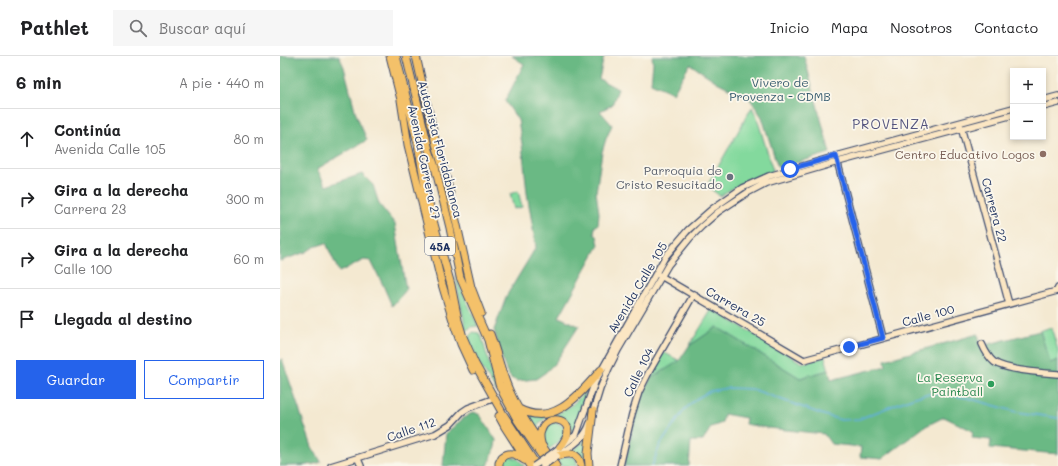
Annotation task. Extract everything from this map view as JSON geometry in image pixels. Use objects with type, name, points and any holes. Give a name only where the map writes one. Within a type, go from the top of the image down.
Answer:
[{"type":"highway","name":"Avenida Carrera 27","points":[[390,56],[403,114],[408,145],[441,281],[455,327],[469,362],[505,427],[531,465]]},
{"type":"highway","name":"Autopista Floridablanca","points":[[396,56],[418,144],[426,191],[451,285],[458,320],[475,364],[503,414],[537,466]]},
{"type":"highway","name":"Autopista Floridablanca","points":[[406,56],[450,228],[460,276],[488,340],[499,384],[518,421],[549,466]]},
{"type":"highway","name":"Avenida Carrera 27","points":[[416,56],[471,286],[478,307],[494,345],[509,389],[530,429],[556,466]]},
{"type":"highway","points":[[430,232],[440,246]]},
{"type":"highway","points":[[458,232],[460,276]]},
{"type":"highway","points":[[519,409],[526,413],[537,415],[554,412],[573,399],[601,370]]},
{"type":"highway","points":[[588,466],[593,411]]},
{"type":"highway","points":[[541,445],[540,435],[542,427],[548,421],[556,419],[563,421],[567,428],[567,435],[557,452],[574,455],[579,459],[581,466]]},
{"type":"highway","points":[[518,421],[530,429],[531,439]]},
{"type":"highway","points":[[499,466],[502,457],[508,454],[516,454],[531,465]]},
{"type":"main road","points":[[1046,99],[1058,96]]},
{"type":"main road","points":[[1046,106],[1058,103]]},
{"type":"main road","name":"Avenida Calle 105","points":[[531,465],[576,443],[584,435],[589,426],[602,384],[612,363],[662,276],[675,256],[694,233],[709,219],[738,198],[766,183],[837,159],[960,122],[1010,109]]},
{"type":"main road","name":"Avenida Calle 105","points":[[543,466],[573,439],[577,433],[591,390],[601,370],[665,257],[688,230],[712,209],[751,183],[769,176],[1010,116]]},
{"type":"main road","name":"Carrera 22","points":[[960,122],[1009,304]]},
{"type":"main road","points":[[837,159],[883,338]]},
{"type":"main road","name":"Carrera 25","points":[[656,273],[804,360]]},
{"type":"main road","name":"Calle 100","points":[[804,360],[1057,290]]},
{"type":"main road","name":"Calle 104","points":[[620,466],[632,414],[639,392],[694,294]]},
{"type":"main road","points":[[982,344],[988,357],[999,364],[1010,368],[1058,374]]},
{"type":"main road","name":"Calle 112","points":[[331,466],[435,434],[450,425],[462,412],[468,408],[490,400]]},
{"type":"main road","points":[[358,458],[361,466]]},
{"type":"green space","points":[[280,56],[339,56],[344,67],[356,114],[367,140],[317,169],[326,186],[362,174],[373,185],[379,204],[395,224],[406,290],[392,306],[371,261],[364,260],[339,272],[326,243],[280,261]]},
{"type":"green space","points":[[512,56],[604,56],[599,79],[618,89],[612,105],[600,111],[612,125],[602,152],[596,192],[599,213],[598,225],[595,226],[594,234],[597,236],[599,245],[559,317],[579,326],[555,363],[546,372],[536,379],[517,381],[511,378],[508,374],[494,330],[507,295],[536,247],[527,193],[518,120],[505,101],[524,64]]},
{"type":"green space","name":"Vivero de Provenza - CDMB","points":[[652,56],[804,56],[830,153],[778,168],[762,117],[750,99],[717,82],[690,64],[673,93],[651,83],[653,63]]},
{"type":"green space","points":[[752,107],[757,118],[773,171],[733,188],[720,196],[707,186]]},
{"type":"green space","points":[[518,191],[522,207],[514,209],[510,194]]},
{"type":"green space","points":[[455,275],[478,326],[471,327],[466,331]]},
{"type":"green space","points":[[712,309],[802,363],[825,357],[829,370],[800,378],[717,327],[689,346]]},
{"type":"green space","points":[[717,327],[800,378],[829,370],[831,380],[886,366],[885,360],[978,334],[981,346],[1040,331],[1050,363],[1058,360],[1058,454],[990,448],[991,440],[972,438],[973,431],[944,417],[924,427],[882,459],[860,457],[861,447],[831,444],[824,434],[745,424],[746,418],[724,414],[722,423],[711,427],[703,441],[691,441],[689,466],[624,466],[640,400],[650,379],[679,361],[689,346]]},
{"type":"green space","points":[[1051,327],[1058,350],[1058,360],[1050,363],[1040,331]]},
{"type":"green space","points":[[473,332],[479,333],[482,338],[497,392],[480,365],[469,339]]},
{"type":"green space","points":[[663,352],[680,361],[650,379]]},
{"type":"green space","points":[[282,359],[312,447],[321,462],[301,466],[280,466],[280,360]]},
{"type":"green space","points":[[587,389],[575,428],[570,436],[571,426],[569,422],[558,416],[550,416],[546,418],[542,421],[536,431],[527,415],[543,416],[562,411],[574,403]]},
{"type":"green space","points":[[474,412],[480,415],[496,440],[488,466],[443,466],[446,433],[465,417]]},
{"type":"green space","points":[[556,422],[562,425],[565,433],[561,440],[549,449],[544,440],[543,432],[547,426]]},
{"type":"green space","points":[[587,435],[585,466],[581,456],[572,451],[582,443]]},
{"type":"green space","points":[[509,456],[518,459],[525,466],[501,466],[501,460]]},
{"type":"green space","points":[[563,457],[575,457],[578,466],[561,466],[557,460]]},
{"type":"waterway","points":[[652,466],[660,445],[685,409],[696,399],[710,391],[728,388],[752,389],[841,420],[859,419],[926,394],[939,394],[968,398],[1017,412],[1058,418]]},
{"type":"place","name":"Centro Educativo Logos","points":[[1043,154]]},
{"type":"place","name":"Parroquia de Cristo Resucitado","points":[[730,177]]},
{"type":"place","name":"La Reserva Paintball","points":[[991,384]]},
{"type":"district","name":"PROVENZA","points":[[891,123]]},
{"type":"route","points":[[790,169],[836,156],[883,338],[849,347]]}]
